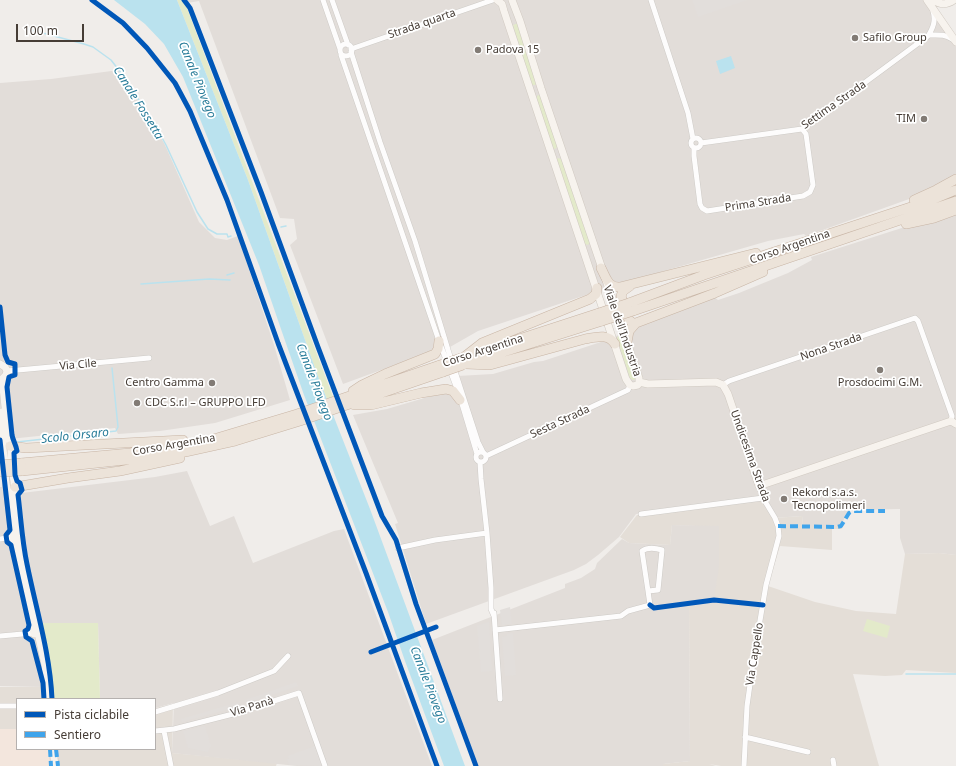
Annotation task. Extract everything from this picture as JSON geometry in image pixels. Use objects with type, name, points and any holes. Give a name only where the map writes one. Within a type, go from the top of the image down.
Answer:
[{"type":"highway","points":[[866,221],[892,207],[936,190],[956,179]]},
{"type":"highway","name":"Corso Argentina","points":[[631,307],[691,280],[929,201],[956,190]]},
{"type":"highway","name":"Corso Argentina","points":[[0,465],[22,467],[135,459],[185,452],[235,441],[298,417],[463,361],[954,205]]},
{"type":"highway","points":[[601,268],[611,286],[630,286],[701,266],[819,237]]},
{"type":"highway","points":[[627,342],[629,330],[636,323],[715,293],[822,247]]},
{"type":"highway","points":[[630,286],[623,291],[621,296],[629,320],[636,323]]},
{"type":"highway","points":[[463,361],[482,343],[590,299],[596,294],[596,288]]},
{"type":"highway","points":[[463,361],[490,365],[602,336],[609,338],[615,344]]},
{"type":"highway","points":[[345,402],[362,384],[435,354],[438,349],[439,341]]},
{"type":"highway","points":[[345,402],[371,405],[421,393],[446,389],[453,391],[460,400]]},
{"type":"highway","name":"Corso Argentina","points":[[0,472],[22,467],[184,446],[298,417]]},
{"type":"highway","points":[[7,448],[217,438]]},
{"type":"highway","points":[[11,486],[148,466],[235,441]]},
{"type":"street","points":[[323,0],[460,400],[477,454],[476,459],[480,462],[491,588],[494,598],[500,699]]},
{"type":"street","points":[[332,0],[350,48],[415,244],[478,442],[485,454],[486,460],[480,462]]},
{"type":"street","name":"Strada quarta","points":[[350,48],[493,0]]},
{"type":"street","name":"Viale dell'Industria","points":[[512,0],[520,21],[541,88],[639,378],[638,385],[633,386],[628,384],[500,2],[507,4],[512,0]]},
{"type":"street","name":"Prima Strada","points":[[651,0],[688,113],[693,139],[691,144],[694,148],[700,204],[702,208],[707,211],[802,196],[810,192],[813,185],[806,134],[802,129]]},
{"type":"street","points":[[927,0],[933,4],[956,42]]},
{"type":"street","points":[[933,4],[944,4],[954,0]]},
{"type":"street","points":[[929,35],[934,26],[935,19],[933,4]]},
{"type":"street","points":[[929,35],[938,34],[946,36],[956,42]]},
{"type":"street","name":"Settima Strada","points":[[701,143],[802,129],[929,35]]},
{"type":"street","points":[[341,52],[342,46],[350,48]]},
{"type":"street","points":[[341,52],[348,56],[350,48]]},
{"type":"street","points":[[530,92],[541,88]]},
{"type":"street","points":[[693,139],[698,139],[701,143],[700,148],[694,148]]},
{"type":"street","points":[[373,145],[380,142]]},
{"type":"street","points":[[551,154],[562,150]]},
{"type":"street","points":[[401,230],[408,232],[408,224]]},
{"type":"street","points":[[405,240],[409,239],[415,244]]},
{"type":"street","name":"Nona Strada","points":[[723,385],[728,381],[915,318],[918,321],[943,390],[954,422],[759,486]]},
{"type":"street","name":"Via Cile","points":[[7,371],[149,358]]},
{"type":"street","points":[[0,364],[5,367],[7,371],[6,375],[2,378],[11,486],[23,567],[45,665],[48,698]]},
{"type":"street","points":[[639,382],[648,384],[716,382],[723,385]]},
{"type":"street","name":"Sesta Strada","points":[[485,454],[628,390],[630,385]]},
{"type":"street","name":"Undicesima Strada","points":[[723,385],[728,394],[763,498],[778,526]]},
{"type":"street","points":[[0,412],[7,448]]},
{"type":"street","points":[[477,454],[480,452],[485,454]]},
{"type":"street","points":[[11,486],[13,537],[16,562],[47,683]]},
{"type":"street","points":[[641,514],[763,498]]},
{"type":"street","name":"Via Cappello","points":[[744,766],[744,737],[754,656],[766,585],[778,544],[778,526]]},
{"type":"street","points":[[398,548],[435,540],[487,533]]},
{"type":"street","points":[[0,539],[13,537],[20,543]]},
{"type":"street","points":[[495,630],[621,616],[628,611],[650,605],[642,551],[646,548],[662,550],[658,590],[648,591]]},
{"type":"street","points":[[34,633],[36,625]]},
{"type":"street","points":[[0,636],[34,633]]},
{"type":"street","points":[[156,712],[218,693],[274,672],[288,656]]},
{"type":"street","name":"Via Panà","points":[[164,731],[233,714],[299,692],[325,766]]},
{"type":"street","points":[[0,706],[16,706]]},
{"type":"street","points":[[156,731],[164,731],[171,766]]},
{"type":"street","points":[[744,737],[808,752]]},
{"type":"street","points":[[53,750],[55,766]]},
{"type":"street","points":[[833,760],[834,766]]},
{"type":"shaded area","points":[[185,0],[924,0],[956,47],[956,176],[912,198],[806,236],[804,234],[768,241],[619,284],[478,331],[450,347],[433,351],[343,384],[290,245],[297,239],[294,219],[280,218],[199,1],[187,3]]},
{"type":"shaded area","points":[[692,0],[747,0],[698,17]]},
{"type":"shaded area","points":[[119,70],[165,145],[199,222],[215,238],[227,240],[238,236],[274,345],[290,400],[215,423],[160,431],[118,434],[115,428],[0,440],[0,83],[51,79]]},
{"type":"shaded area","points":[[956,214],[956,555],[939,553],[905,554],[900,538],[900,509],[853,510],[848,512],[842,523],[835,526],[803,526],[802,516],[774,518],[763,500],[636,514],[619,537],[586,564],[574,570],[426,624],[395,524],[398,523],[353,415],[387,409],[438,394],[461,385],[458,376],[493,374],[534,362],[543,361],[604,341],[713,296],[718,300],[739,293],[788,273],[812,260],[811,257],[908,226]]},
{"type":"shaded area","points":[[187,471],[210,526],[234,516],[253,563],[334,531],[344,529],[432,766],[297,766],[172,753],[174,703],[156,708],[156,698],[100,698],[98,623],[32,623],[44,687],[0,686],[0,487],[2,487],[5,495],[155,477]]},
{"type":"shaded area","points":[[763,500],[774,518],[802,516],[803,526],[835,526],[843,523],[842,529],[832,529],[832,550],[780,546],[768,586],[815,602],[856,611],[896,614],[905,554],[939,553],[956,555],[956,673],[906,670],[902,675],[885,676],[853,674],[879,766],[721,766],[709,764],[716,766],[663,766],[663,764],[690,761],[689,603],[719,527],[672,525],[670,545],[629,543],[620,537],[637,515]]},
{"type":"shaded area","points":[[672,525],[719,526],[719,566],[714,599],[689,603],[690,761],[663,764],[663,766],[478,766],[432,640],[565,588],[565,584],[581,578],[595,569],[597,563],[622,539],[629,543],[670,545]]},
{"type":"shaded area","points":[[510,607],[512,624],[502,625],[500,610]]},
{"type":"shaded area","points":[[489,622],[492,671],[481,672],[477,626]]},
{"type":"shaded area","points":[[40,623],[54,698],[16,698],[16,729],[0,729],[0,687],[44,687],[31,624]]},
{"type":"shaded area","points":[[513,633],[516,675],[505,676],[502,637]]},
{"type":"shaded area","points":[[296,682],[298,686],[247,703],[245,700]]},
{"type":"shaded area","points":[[239,702],[240,706],[182,722],[181,719]]},
{"type":"shaded area","points":[[173,704],[172,753],[277,763],[276,766],[50,766],[48,750],[156,750],[156,708]]},
{"type":"shaded area","points":[[205,726],[211,746],[208,752],[188,748],[183,731]]},
{"type":"shaded area","points":[[0,729],[16,729],[16,750],[48,750],[50,766],[0,766]]},
{"type":"shaded area","points":[[315,746],[322,766],[289,765],[287,759],[289,759],[288,756]]},
{"type":"green space","points":[[177,0],[184,0],[333,397],[327,399],[319,379],[248,180]]},
{"type":"green space","points":[[518,23],[537,83],[535,85],[531,85],[513,25]]},
{"type":"green space","points":[[538,95],[541,96],[558,146],[555,149],[553,148],[536,98]]},
{"type":"green space","points":[[558,158],[561,159],[590,242],[588,245],[585,244],[556,160]]},
{"type":"green space","points":[[619,335],[622,335],[636,378],[634,380],[630,379],[617,338]]},
{"type":"green space","points":[[867,619],[890,626],[887,638],[863,631]]},
{"type":"green space","points":[[40,623],[98,623],[100,698],[54,698]]},
{"type":"water","name":"Canale Piovego","points":[[114,0],[177,0],[248,180],[319,379],[370,509],[465,766],[444,766],[388,612],[304,395],[259,265],[183,77],[164,44],[145,24]]},
{"type":"water","points":[[731,56],[735,68],[720,74],[716,61]]},
{"type":"waterway","name":"Canale Fossetta","points":[[24,28],[93,47],[111,60],[122,74],[155,125],[166,145],[197,212],[208,229],[217,234],[227,234],[228,237],[231,236]]},
{"type":"waterway","name":"Canale Fossetta","points":[[281,227],[286,226]]},
{"type":"waterway","points":[[227,275],[234,273]]},
{"type":"waterway","name":"Scolo Orsaro","points":[[141,284],[209,279],[230,280]]},
{"type":"waterway","name":"Scolo Orsaro","points":[[17,442],[116,431],[118,427],[112,368]]},
{"type":"waterway","points":[[906,674],[956,674]]},
{"type":"marked path","points":[[778,526],[837,527],[841,526],[849,513],[853,511],[885,511]]},
{"type":"marked path","points":[[50,750],[51,766]]},
{"type":"marked path","points":[[56,750],[58,766]]},
{"type":"cycle path","points":[[92,0],[123,23],[147,48],[175,83],[190,111],[227,200],[278,343],[366,573],[437,766]]},
{"type":"cycle path","points":[[184,0],[190,8],[261,192],[382,516],[396,540],[416,604],[476,766]]},
{"type":"cycle path","points":[[0,307],[5,355],[8,362],[15,364],[15,375],[9,377],[7,387],[12,435],[17,451],[14,453],[15,475],[22,490],[18,495],[23,538],[27,564],[46,648],[52,698]]},
{"type":"cycle path","points":[[0,440],[10,530],[6,535],[7,542],[11,545],[29,625],[28,629],[25,631],[26,637],[32,641],[43,683],[44,698]]},
{"type":"cycle path","points":[[650,605],[654,608],[714,600],[763,605]]},
{"type":"cycle path","points":[[371,652],[436,627]]},
{"type":"place","name":"Safilo Group","points":[[855,38]]},
{"type":"place","name":"Padova 15","points":[[478,50]]},
{"type":"place","name":"TIM","points":[[924,119]]},
{"type":"place","name":"Prosdocimi G.M.","points":[[880,370]]},
{"type":"place","name":"Centro Gamma","points":[[212,383]]},
{"type":"place","name":"CDC S.r.l – GRUPPO LFD","points":[[137,403]]},
{"type":"place","name":"Rekord s.a.s. Tecnopolimeri","points":[[784,499]]}]
